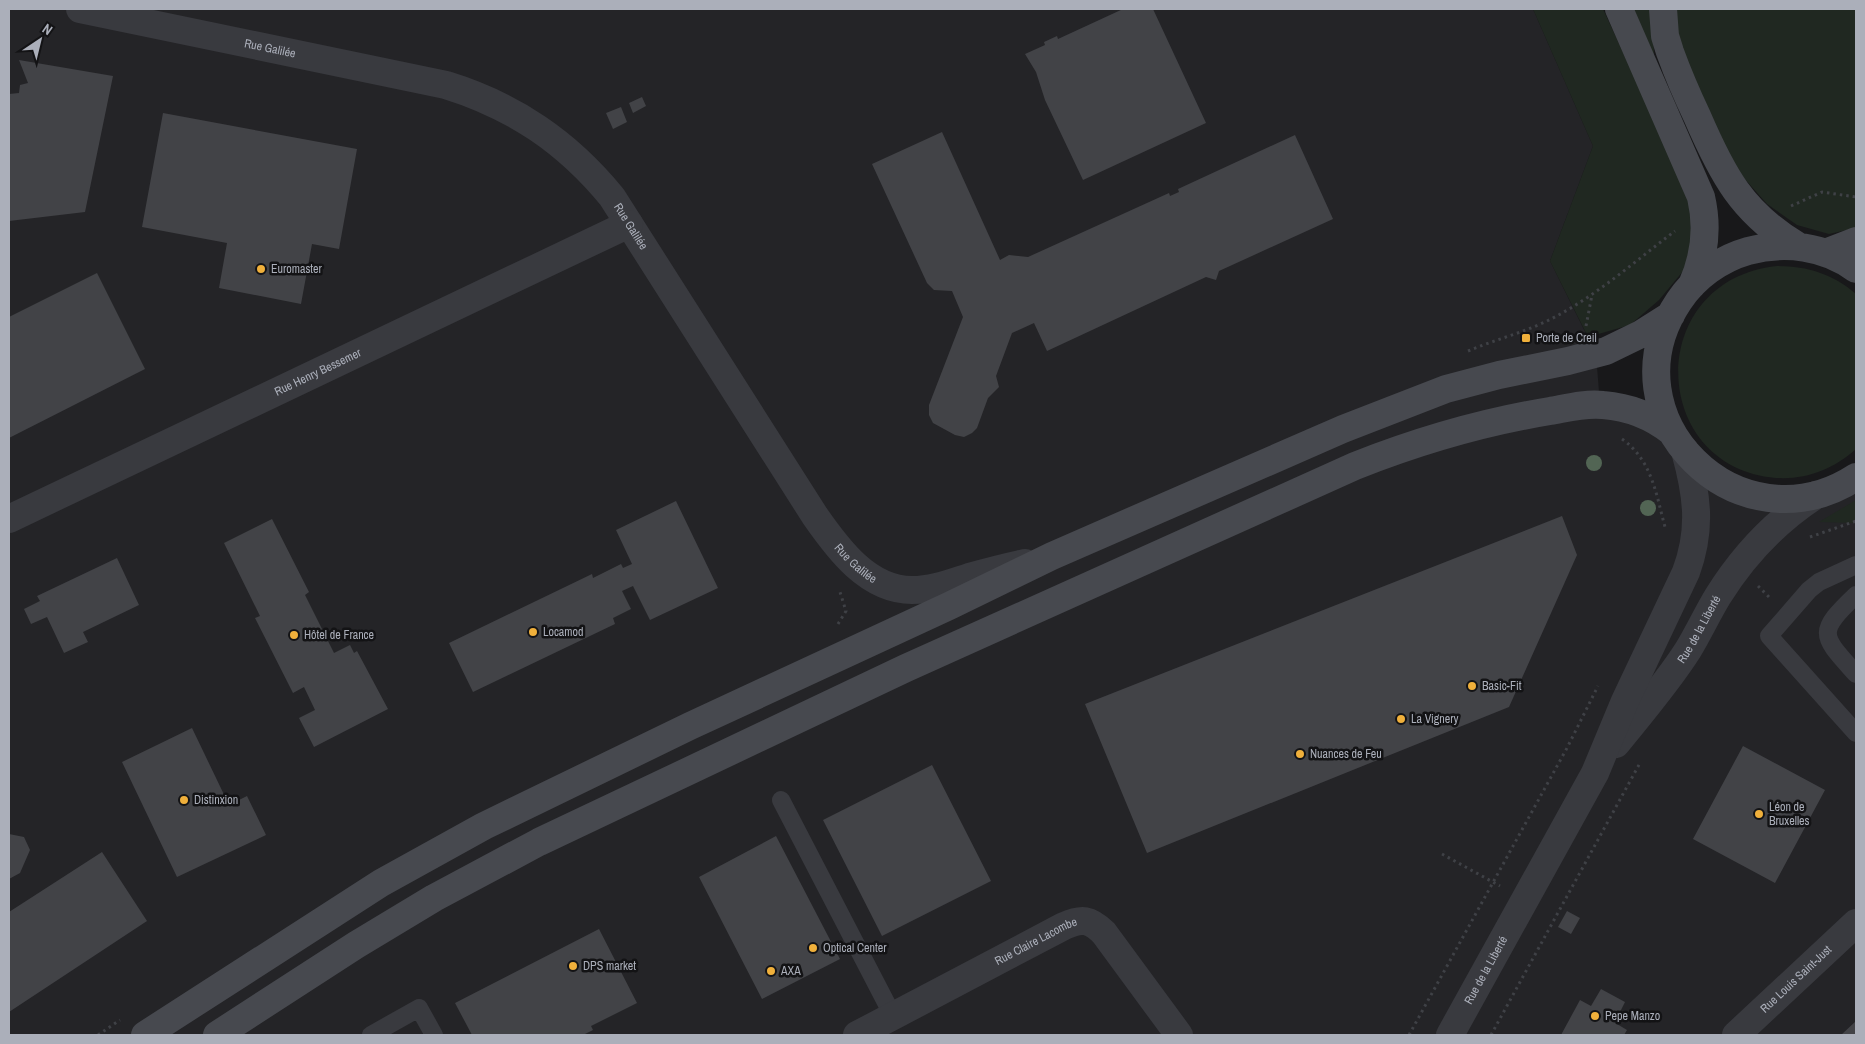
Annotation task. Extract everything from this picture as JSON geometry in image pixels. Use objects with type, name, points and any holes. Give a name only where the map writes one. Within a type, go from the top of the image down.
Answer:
[{"type":"street","name":"Rue Galilée","points":[[80,9],[446,85],[483,97],[517,114],[569,152],[600,182],[629,224],[815,516],[838,547],[862,570],[888,586],[913,590],[940,586],[1052,556]]},
{"type":"street","points":[[1619,9],[1690,169],[1702,203],[1705,220],[1704,243],[1698,271],[1692,285]]},
{"type":"street","points":[[1663,9],[1665,36],[1670,52],[1720,168],[1747,205],[1774,230],[1798,246]]},
{"type":"street","name":"Rue Henry Bessemer","points":[[9,519],[629,224]]},
{"type":"street","points":[[1825,253],[1856,241]]},
{"type":"street","points":[[1679,442],[1662,406],[1657,379],[1658,360],[1661,341],[1671,315],[1680,299],[1692,285],[1713,268],[1737,255],[1762,247],[1798,246],[1825,253],[1842,260],[1856,269]]},
{"type":"street","points":[[145,1035],[382,883],[484,826],[690,726],[1052,556],[1391,409],[1476,381],[1606,351],[1642,334],[1671,315]]},
{"type":"street","points":[[216,1035],[356,945],[434,898],[539,842],[906,668],[1355,466],[1400,449],[1481,425],[1530,414],[1600,404],[1633,410],[1656,420],[1712,476],[1744,492],[1771,498],[1789,499],[1816,495],[1834,489],[1856,477]]},
{"type":"street","name":"Rue de la Liberté","points":[[1450,1035],[1594,774],[1625,701],[1686,572],[1693,551],[1696,527],[1696,500],[1695,487],[1679,442]]},
{"type":"street","name":"Rue de la Liberté","points":[[1594,774],[1666,681],[1688,649],[1719,595],[1749,575],[1764,537],[1788,515],[1816,495]]},
{"type":"street","name":"Rue Claire Lacombe","points":[[857,1035],[1064,926],[1081,920],[1097,926],[1104,933],[1179,1035]]},
{"type":"street","name":"Rue Louis Saint-Just","points":[[1736,1035],[1856,923]]},
{"type":"lane","points":[[1856,565],[1819,582],[1769,636],[1856,732]]},
{"type":"lane","points":[[1856,595],[1834,616],[1828,631],[1832,647],[1856,674]]},
{"type":"lane","points":[[781,800],[893,1016]]},
{"type":"lane","points":[[371,1035],[419,1008],[434,1035]]},
{"type":"path","points":[[1802,540],[1856,521]]},
{"type":"path","points":[[1409,1035],[1567,748],[1601,679]]},
{"type":"path","points":[[1491,1035],[1642,758]]},
{"type":"path","points":[[1442,854],[1493,882]]},
{"type":"shaded area","points":[[9,9],[1533,9],[1593,146],[1550,261],[1596,354],[1600,404],[1617,407],[1744,493],[1856,477],[1856,1035],[9,1035]]},
{"type":"shaded area","points":[[1533,9],[1603,9],[1688,193],[1695,239],[1684,270],[1659,300],[1630,325],[1588,337],[1550,261],[1593,146]]},
{"type":"shaded area","points":[[1632,9],[1653,9],[1654,58]]},
{"type":"shaded area","points":[[1674,9],[1856,9],[1856,228],[1829,234],[1797,225],[1767,204],[1728,160],[1685,63],[1676,28]]},
{"type":"shaded area","points":[[1777,266],[1788,266],[1819,272],[1838,281],[1856,294],[1856,449],[1838,462],[1819,472],[1787,478],[1776,478],[1734,466],[1703,442],[1685,410],[1678,373],[1684,336],[1703,303],[1733,279]]},
{"type":"shaded area","points":[[1856,500],[1856,523],[1819,522]]},
{"type":"building","points":[[1123,9],[1153,9],[1206,123],[1083,180],[1045,100],[1036,72],[1025,54],[1045,45],[1044,42],[1057,36],[1058,39]]},
{"type":"building","points":[[19,60],[113,76],[85,212],[9,221],[9,94],[19,93],[20,85],[28,83]]},
{"type":"building","points":[[642,97],[646,106],[633,113],[629,103]]},
{"type":"building","points":[[621,107],[627,122],[613,129],[606,113]]},
{"type":"building","points":[[163,113],[357,149],[339,249],[312,244],[301,304],[219,288],[227,243],[142,227]]},
{"type":"building","points":[[942,132],[1000,260],[1009,255],[1028,257],[1169,193],[1170,196],[1179,192],[1178,189],[1295,135],[1333,219],[1219,271],[1216,280],[1206,277],[1047,351],[1034,323],[1012,333],[996,376],[999,387],[988,398],[977,428],[964,437],[955,435],[933,423],[929,415],[929,405],[963,317],[952,291],[934,290],[927,283],[872,164]]},
{"type":"building","points":[[97,273],[145,369],[9,438],[9,317]]},
{"type":"building","points":[[676,501],[718,588],[650,620],[633,586],[622,591],[631,609],[613,618],[615,624],[473,692],[449,643],[592,574],[593,578],[621,564],[623,568],[632,564],[616,530]]},
{"type":"building","points":[[1562,516],[1577,555],[1509,707],[1147,853],[1085,704]]},
{"type":"building","name":"Hôtel de France","points":[[272,519],[309,592],[305,595],[334,653],[350,645],[354,653],[357,651],[388,709],[314,747],[299,718],[315,710],[304,687],[293,693],[255,618],[260,616],[224,543]]},
{"type":"building","points":[[117,558],[139,605],[83,632],[88,642],[64,653],[47,617],[31,624],[24,609],[40,601],[37,596]]},
{"type":"building","name":"Distinxion","points":[[192,728],[229,805],[247,796],[266,835],[177,877],[122,762]]},
{"type":"building","name":"Léon de Bruxelles","points":[[1743,746],[1825,790],[1775,883],[1693,839]]},
{"type":"building","points":[[932,765],[991,881],[882,936],[823,820]]},
{"type":"building","points":[[9,834],[24,837],[30,850],[20,873],[9,879]]},
{"type":"building","points":[[776,836],[840,959],[762,999],[699,877]]},
{"type":"building","points":[[102,852],[147,921],[9,1012],[9,912]]},
{"type":"building","points":[[1567,911],[1580,918],[1571,934],[1558,927]]},
{"type":"building","name":"DPS market","points":[[599,929],[637,1003],[591,1026],[593,1030],[583,1035],[472,1035],[455,1003]]},
{"type":"building","name":"Pepe Manzo","points":[[1601,989],[1625,1002],[1616,1020],[1617,1024],[1627,1030],[1624,1035],[1561,1035],[1580,1000],[1591,1006]]},
{"type":"building","points":[[1856,1021],[1856,1035],[1841,1035]]},
{"type":"place","name":"Euromaster","points":[[261,269]]},
{"type":"place","name":"Porte de Creil","points":[[1526,338]]},
{"type":"place","name":"Locamod","points":[[533,632]]},
{"type":"place","name":"Hôtel de France","points":[[294,635]]},
{"type":"place","name":"Basic-Fit","points":[[1472,686]]},
{"type":"place","name":"La Vignery","points":[[1401,719]]},
{"type":"place","name":"Nuances de Feu","points":[[1300,754]]},
{"type":"place","name":"Distinxion","points":[[184,800]]},
{"type":"place","name":"Léon de Bruxelles","points":[[1759,814]]},
{"type":"place","name":"Optical Center","points":[[813,948]]},
{"type":"place","name":"DPS market","points":[[573,966]]},
{"type":"place","name":"AXA","points":[[771,971]]},
{"type":"place","name":"Pepe Manzo","points":[[1595,1016]]}]
